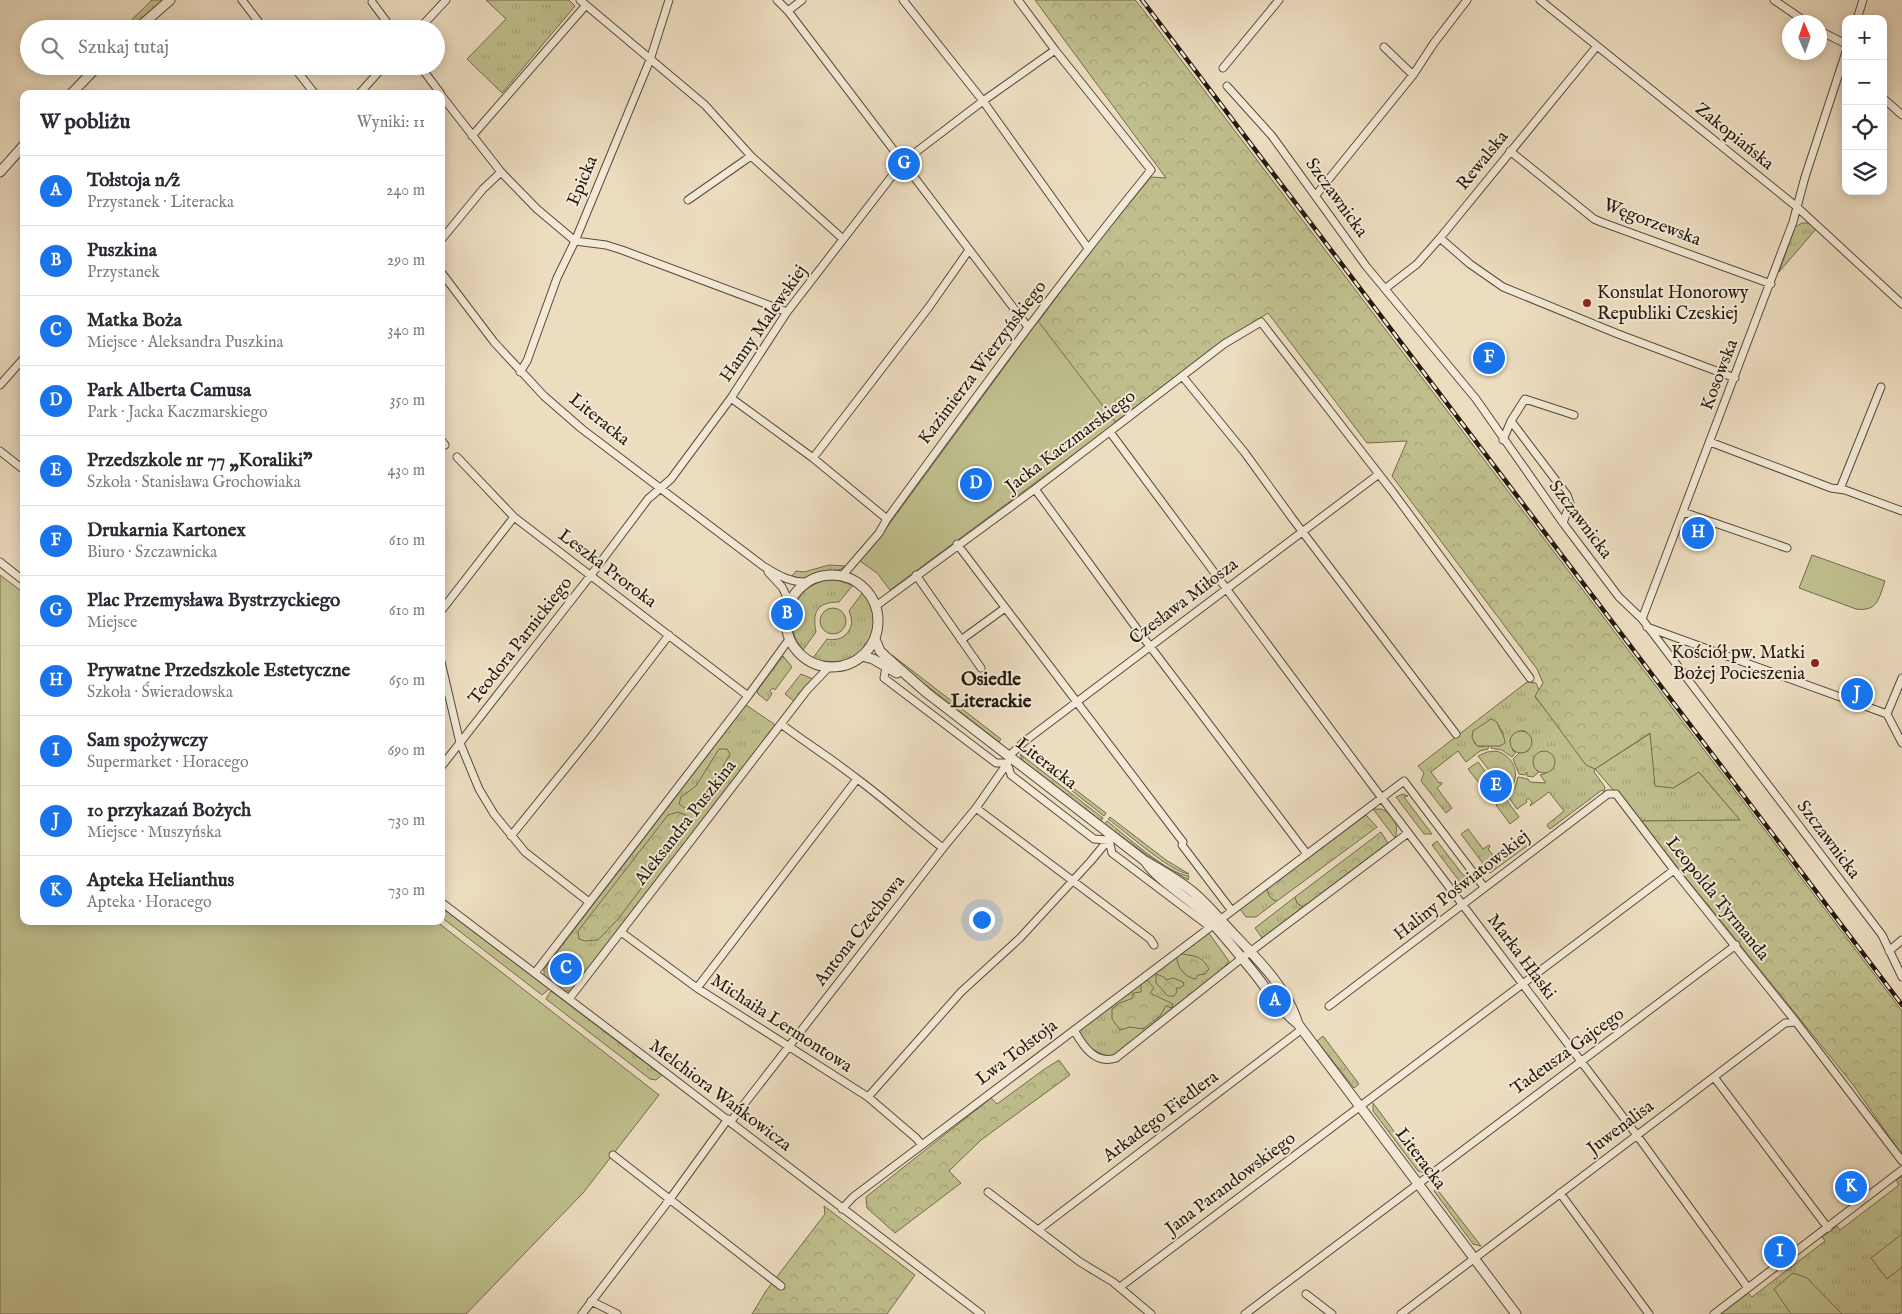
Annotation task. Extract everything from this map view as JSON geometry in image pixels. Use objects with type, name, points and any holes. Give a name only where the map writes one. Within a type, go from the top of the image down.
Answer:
[{"type":"street","points":[[147,20],[170,0]]},
{"type":"street","points":[[242,0],[257,20]]},
{"type":"street","points":[[427,20],[446,0]]},
{"type":"street","name":"Epicka","points":[[520,372],[527,361],[557,278],[575,241],[650,60],[669,0]]},
{"type":"street","points":[[777,0],[788,11],[1028,327]]},
{"type":"street","points":[[788,11],[802,0]]},
{"type":"street","points":[[903,0],[983,101],[1088,248]]},
{"type":"street","points":[[1018,0],[1054,50]]},
{"type":"street","points":[[1223,68],[1279,0]]},
{"type":"street","points":[[1316,195],[1413,75],[1434,43],[1467,0]]},
{"type":"street","name":"Zakopiańska","points":[[1540,0],[1797,207],[1902,304]]},
{"type":"street","points":[[1774,0],[1796,15]]},
{"type":"street","points":[[1858,15],[1863,0]]},
{"type":"street","points":[[372,2],[385,20]]},
{"type":"street","points":[[472,136],[583,3],[705,105],[751,156],[843,239]]},
{"type":"street","points":[[1827,34],[1842,42]]},
{"type":"street","name":"Rewalska","points":[[1386,288],[1416,264],[1440,238],[1597,46]]},
{"type":"street","points":[[1384,47],[1413,75]]},
{"type":"street","name":"Hanny Malewskiej","points":[[661,488],[671,479],[731,398],[787,312],[892,176],[916,152],[1054,50]]},
{"type":"street","name":"Kazimierza Wierzyńskiego","points":[[842,576],[879,533],[887,519],[1028,327],[1151,170],[1054,50]]},
{"type":"street","name":"Kosowska","points":[[1642,619],[1793,222],[1842,73]]},
{"type":"street","points":[[75,90],[89,75]]},
{"type":"street","points":[[300,75],[312,90]]},
{"type":"street","points":[[363,90],[376,75]]},
{"type":"street","points":[[427,75],[438,90]]},
{"type":"street","name":"Szczawnicka","points":[[1226,86],[1272,136],[1366,266],[1476,399],[1503,440],[1619,597],[1642,619],[1882,935],[1888,951],[1902,976]]},
{"type":"street","points":[[445,99],[501,172],[537,209],[575,241],[606,245],[622,250],[787,312]]},
{"type":"street","points":[[1887,102],[1902,115]]},
{"type":"street","points":[[0,172],[20,150]]},
{"type":"street","name":"Węgorzewska","points":[[1510,151],[1594,219],[1770,284]]},
{"type":"street","points":[[688,200],[751,156]]},
{"type":"street","points":[[445,235],[483,189],[501,172]]},
{"type":"street","points":[[1440,238],[1470,264],[1503,287],[1618,334],[1735,378]]},
{"type":"street","points":[[813,458],[930,306],[969,250]]},
{"type":"street","name":"Literacka","points":[[445,277],[476,320],[520,372],[582,429],[763,566],[787,580],[808,582]]},
{"type":"street","name":"Jacka Kaczmarskiego","points":[[876,606],[957,544],[1035,489],[1224,344],[1261,322],[1380,474]]},
{"type":"street","points":[[0,385],[20,362]]},
{"type":"street","points":[[1183,377],[1245,453],[1456,734]]},
{"type":"street","points":[[1840,489],[1881,386]]},
{"type":"street","points":[[731,398],[813,458],[887,519]]},
{"type":"street","points":[[1503,440],[1511,421],[1524,399],[1574,415]]},
{"type":"street","points":[[1511,421],[1567,496],[1570,503],[1563,523]]},
{"type":"street","name":"Marka Hłaski","points":[[1110,432],[1408,833],[1636,1134],[1748,1288]]},
{"type":"street","points":[[1710,442],[1831,488],[1840,489],[1902,511]]},
{"type":"street","points":[[0,451],[20,467]]},
{"type":"street","name":"Leszka Proroka","points":[[457,456],[514,517],[748,696]]},
{"type":"street","points":[[1380,474],[1530,678]]},
{"type":"street","name":"Czesława Miłosza","points":[[1009,759],[1023,743],[1380,474]]},
{"type":"street","name":"Teodora Parnickiego","points":[[445,762],[591,576],[648,499],[661,488]]},
{"type":"street","points":[[1035,489],[1150,647],[1307,854]]},
{"type":"street","points":[[1684,512],[1787,548]]},
{"type":"street","points":[[445,606],[514,517]]},
{"type":"street","points":[[957,544],[1183,842],[1182,845],[1232,911]]},
{"type":"street","points":[[0,562],[20,578]]},
{"type":"street","name":"Literacka","points":[[763,566],[782,587],[790,603]]},
{"type":"street","points":[[830,575],[842,576],[864,587],[876,606],[878,628],[875,639],[862,656],[852,663],[829,667],[809,660],[795,648],[790,638],[787,620],[790,603],[808,582],[830,575]]},
{"type":"street","points":[[916,575],[981,668]]},
{"type":"street","points":[[961,640],[1005,608]]},
{"type":"street","points":[[1647,627],[1887,714],[1902,743]]},
{"type":"street","points":[[511,836],[591,737],[669,635]]},
{"type":"street","name":"Aleksandra Puszkina","points":[[535,973],[748,696],[790,638]]},
{"type":"street","name":"Literacka","points":[[875,639],[877,647],[886,657],[927,693],[1009,759],[1110,838],[1172,876],[1194,893],[1214,924],[1284,1013],[1300,1026],[1516,1314]]},
{"type":"street","name":"Literacka","points":[[862,656],[873,659],[927,693]]},
{"type":"street","name":"Aleksandra Puszkina","points":[[570,999],[781,724],[829,667]]},
{"type":"street","points":[[886,667],[884,678],[996,763],[1009,759],[1011,775],[1094,839],[1110,838]]},
{"type":"street","points":[[1887,714],[1902,678]]},
{"type":"street","points":[[445,679],[460,743],[479,789],[494,814],[525,852],[589,902]]},
{"type":"street","points":[[781,724],[808,745],[820,750],[858,778],[899,811],[909,823],[943,848]]},
{"type":"street","name":"Antona Czechowa","points":[[582,1314],[730,1120],[790,1047],[976,808],[1009,759]]},
{"type":"street","points":[[697,988],[858,778]]},
{"type":"street","name":"Lwa Tołstoja","points":[[842,1209],[853,1197],[1404,780],[1484,887]]},
{"type":"street","name":"Haliny Poświatowskiej","points":[[1329,1006],[1608,794],[1616,794]]},
{"type":"street","name":"Leopolda Tyrmanda","points":[[1616,794],[1674,870],[1736,945],[1902,1160]]},
{"type":"street","points":[[976,808],[1150,939],[1154,945]]},
{"type":"street","points":[[1074,1030],[1092,1055],[1104,1060],[1116,1058],[1242,958],[1408,833]]},
{"type":"street","points":[[868,1097],[961,992],[1020,938],[1110,838]]},
{"type":"street","points":[[1110,838],[1112,853],[1214,924]]},
{"type":"street","name":"Jana Parandowskiego","points":[[1120,1287],[1674,870]]},
{"type":"street","name":"Melchiora Wańkowicza","points":[[445,905],[730,1120],[842,1209],[981,1314]]},
{"type":"street","name":"Literacka","points":[[1214,924],[1250,952],[1281,991],[1300,1026]]},
{"type":"street","name":"Michaiła Lermontowa","points":[[621,932],[697,988],[868,1097],[922,1145]]},
{"type":"street","points":[[1888,951],[1902,940]]},
{"type":"street","name":"Tadeusza Gajcego","points":[[1245,1314],[1736,945]]},
{"type":"street","name":"Juwenalisa","points":[[1401,1314],[1785,1022],[1796,1022]]},
{"type":"street","name":"Arkadego Fiedlera","points":[[1038,1230],[1300,1026]]},
{"type":"street","points":[[1714,1077],[1828,1228]]},
{"type":"street","points":[[613,1155],[781,1286]]},
{"type":"street","points":[[1714,1314],[1902,1170]]},
{"type":"street","points":[[988,1192],[1080,1262],[1120,1287],[1151,1314]]},
{"type":"street","points":[[1560,1193],[1649,1314]]},
{"type":"street","points":[[1306,1294],[1332,1314]]},
{"type":"street","points":[[591,1301],[616,1314]]},
{"type":"green space","points":[[152,0],[164,0],[142,20],[131,20]]},
{"type":"green space","points":[[486,0],[569,0],[575,6],[502,93],[467,59],[506,19]]},
{"type":"green space","points":[[1035,0],[1135,0],[1902,1011],[1902,1155],[1854,1086],[1640,821],[1740,820],[1699,772],[1673,788],[1655,786],[1650,733],[1595,769],[1586,765],[1535,696],[1543,683],[1537,669],[1392,476],[1407,441],[1367,443],[1268,313],[1206,354],[1071,455],[1030,333],[1092,249],[1151,177],[1166,178]]},
{"type":"green space","points":[[1802,223],[1809,223],[1816,229],[1779,272],[1795,227]]},
{"type":"green space","points":[[1038,321],[1116,423],[890,590],[877,573],[860,561],[874,545]]},
{"type":"green space","points":[[1812,555],[1885,581],[1881,593],[1873,606],[1856,609],[1799,588]]},
{"type":"green space","points":[[829,565],[846,566],[839,570],[825,571],[803,579],[792,576],[796,571],[804,572]]},
{"type":"green space","points":[[0,575],[20,590],[20,925],[441,925],[659,1095],[583,1193],[466,1314],[0,1314]]},
{"type":"green space","points":[[825,580],[837,580],[853,585],[839,602],[832,602],[821,606],[815,619],[816,632],[803,650],[796,640],[793,630],[792,619],[794,609],[798,599],[805,591],[814,584]]},
{"type":"green space","points":[[863,592],[872,606],[874,620],[872,634],[866,645],[856,654],[844,660],[829,662],[813,658],[827,639],[839,639],[848,632],[851,623],[849,611]]},
{"type":"green space","points":[[833,608],[842,612],[846,621],[842,630],[833,634],[824,630],[820,621],[824,612]]},
{"type":"green space","points":[[892,655],[1001,739],[999,742],[890,657]]},
{"type":"green space","points":[[783,656],[792,667],[775,690],[773,688],[770,691],[772,694],[767,701],[757,691]]},
{"type":"green space","points":[[801,674],[813,679],[795,702],[785,694]]},
{"type":"green space","points":[[1527,682],[1536,683],[1539,690],[1535,697],[1595,769],[1594,772],[1605,787],[1604,792],[1602,790],[1550,829],[1547,826],[1548,824],[1564,811],[1549,792],[1530,806],[1532,802],[1528,798],[1527,802],[1517,809],[1508,796],[1515,788],[1518,777],[1528,779],[1530,782],[1546,783],[1540,775],[1546,773],[1536,770],[1539,772],[1533,777],[1527,776],[1527,772],[1525,775],[1519,774],[1513,759],[1519,753],[1528,751],[1531,740],[1525,731],[1517,732],[1512,736],[1510,741],[1513,751],[1516,752],[1512,757],[1502,750],[1491,748],[1491,745],[1500,746],[1503,734],[1498,724],[1472,735],[1475,744],[1480,747],[1489,745],[1488,749],[1480,751],[1466,762],[1458,751],[1431,772],[1439,783],[1441,782],[1442,784],[1437,788],[1452,808],[1446,813],[1421,781],[1424,773],[1418,766]]},
{"type":"green space","points":[[746,705],[774,724],[775,728],[572,991],[563,991],[544,977],[544,969]]},
{"type":"green space","points":[[1491,719],[1497,722],[1505,743],[1500,746],[1477,746],[1472,738],[1473,731]]},
{"type":"green space","points":[[1521,731],[1529,734],[1532,742],[1529,750],[1521,753],[1513,750],[1510,742],[1513,734]]},
{"type":"green space","points":[[1651,733],[1673,788],[1699,772],[1741,821],[1640,821],[1595,769]]},
{"type":"green space","points":[[719,749],[727,749],[730,754],[704,799],[688,810],[679,804],[681,797],[696,786]]},
{"type":"green space","points":[[1022,749],[1106,813],[1104,816],[1021,751]]},
{"type":"green space","points":[[1496,751],[1508,758],[1515,769],[1512,787],[1507,793],[1478,756]]},
{"type":"green space","points":[[1544,751],[1552,754],[1555,762],[1552,770],[1544,773],[1536,770],[1533,762],[1536,754]]},
{"type":"green space","points":[[1020,754],[1103,818],[1101,821],[1022,760]]},
{"type":"green space","points":[[1478,762],[1492,781],[1483,788],[1468,769]]},
{"type":"green space","points":[[1403,794],[1408,796],[1404,797],[1432,834],[1424,834],[1396,797]]},
{"type":"green space","points":[[1505,798],[1519,817],[1510,824],[1496,805]]},
{"type":"green space","points":[[1373,809],[1381,809],[1394,820],[1397,829],[1395,838]]},
{"type":"green space","points":[[678,812],[686,815],[686,825],[681,835],[619,918],[598,940],[585,941],[579,939],[578,931],[668,815]]},
{"type":"green space","points":[[1366,815],[1377,827],[1277,901],[1270,897],[1267,889]]},
{"type":"green space","points":[[1110,817],[1166,860],[1189,874],[1181,872],[1148,851],[1108,819]]},
{"type":"green space","points":[[1107,821],[1170,869],[1189,876],[1188,880],[1147,855],[1104,824]]},
{"type":"green space","points":[[1468,829],[1483,849],[1489,845],[1488,849],[1497,860],[1523,840],[1527,846],[1490,873],[1461,834]]},
{"type":"green space","points":[[1381,832],[1388,843],[1303,907],[1297,903],[1295,897]]},
{"type":"green space","points":[[1437,841],[1463,875],[1467,875],[1470,881],[1468,889],[1466,890],[1432,845]]},
{"type":"green space","points":[[1267,889],[1270,897],[1277,901],[1256,917],[1246,917],[1240,909]]},
{"type":"green space","points":[[1295,897],[1297,903],[1303,907],[1262,938],[1255,928]]},
{"type":"green space","points":[[445,910],[549,989],[542,995],[445,920]]},
{"type":"green space","points":[[1208,932],[1229,961],[1222,970],[1112,1057],[1097,1052],[1083,1040],[1079,1035],[1080,1030]]},
{"type":"green space","points":[[1178,953],[1199,958],[1209,969],[1205,974],[1198,975],[1196,979],[1188,976],[1179,966]]},
{"type":"green space","points":[[1156,974],[1164,977],[1166,980],[1173,978],[1183,982],[1184,985],[1176,988],[1177,992],[1174,996],[1168,996],[1156,983]]},
{"type":"green space","points":[[1147,980],[1154,988],[1150,993],[1173,1004],[1172,1008],[1166,1006],[1160,1016],[1143,1029],[1130,1027],[1120,1030],[1112,1019],[1112,1009],[1120,1003],[1133,998],[1133,993],[1141,992],[1141,984]]},
{"type":"green space","points":[[551,991],[662,1075],[656,1080],[650,1079],[546,999]]},
{"type":"green space","points":[[1323,1036],[1359,1084],[1354,1088],[1317,1041]]},
{"type":"green space","points":[[1059,1060],[1070,1075],[981,1140],[949,1171],[961,1183],[895,1233],[867,1208],[866,1197],[991,1098],[997,1104]]},
{"type":"green space","points":[[1373,1103],[1425,1173],[1418,1171],[1373,1111]]},
{"type":"green space","points":[[1902,1176],[1902,1312],[1898,1314],[1720,1314],[1748,1293],[1752,1297],[1825,1241],[1822,1237],[1837,1226],[1840,1230],[1899,1185],[1896,1180]]},
{"type":"green space","points":[[1437,1189],[1481,1246],[1473,1244],[1434,1191]]},
{"type":"green space","points":[[824,1206],[915,1275],[887,1314],[752,1314],[766,1291],[825,1214]]},
{"type":"green space","points":[[1902,1234],[1902,1267],[1887,1279],[1871,1258]]},
{"type":"green space","points":[[1793,1273],[1807,1278],[1842,1314],[1791,1314],[1774,1289]]},
{"type":"railway","points":[[1142,0],[1902,1005]]},
{"type":"place","name":"Plac Przemysława Bystrzyckiego","points":[[904,164]]},
{"type":"place","name":"Konsulat Honorowy Republiki Czeskiej","points":[[1587,303]]},
{"type":"place","name":"Drukarnia Kartonex","points":[[1489,358]]},
{"type":"place","name":"Park Alberta Camusa","points":[[976,484]]},
{"type":"place","name":"Prywatne Przedszkole Estetyczne","points":[[1698,533]]},
{"type":"place","name":"Puszkina","points":[[787,614]]},
{"type":"place","name":"Kościół pw. Matki Bożej Pocieszenia","points":[[1815,663]]},
{"type":"place","name":"10 przykazań Bożych","points":[[1857,694]]},
{"type":"place","name":"Przedszkole nr 77 „Koraliki”","points":[[1496,786]]},
{"type":"place","name":"Matka Boża","points":[[566,969]]},
{"type":"place","name":"Tołstoja n/ż","points":[[1275,1001]]},
{"type":"place","name":"Apteka Helianthus","points":[[1851,1187]]},
{"type":"place","name":"Sam spożywczy","points":[[1780,1252]]},
{"type":"district","name":"Osiedle Literackie","points":[[991,691]]}]
